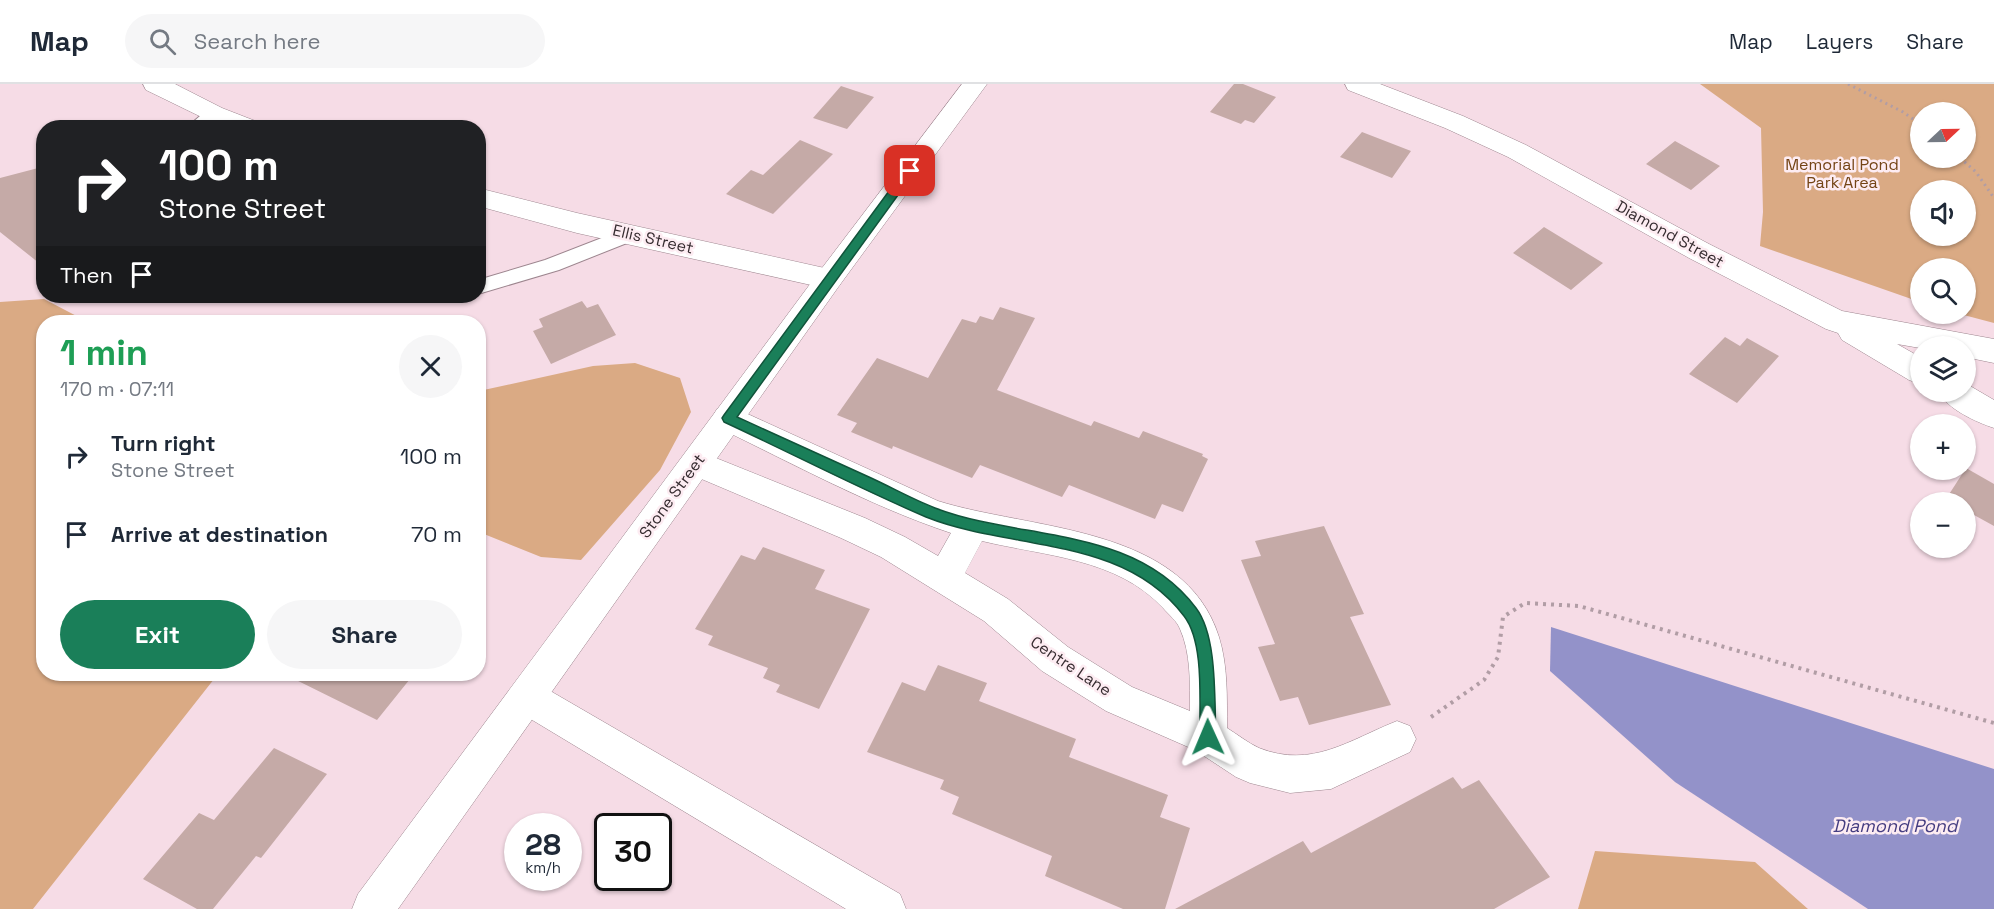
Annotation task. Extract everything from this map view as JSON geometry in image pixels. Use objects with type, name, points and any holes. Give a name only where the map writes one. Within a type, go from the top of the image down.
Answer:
[{"type":"street","points":[[155,84],[203,120]]},
{"type":"street","name":"Stone Street","points":[[373,909],[829,279],[975,84]]},
{"type":"street","name":"Diamond Street","points":[[1357,84],[1508,146],[1699,251],[1836,321],[1994,351]]},
{"type":"street","name":"Ellis Street","points":[[486,199],[577,223],[829,279]]},
{"type":"street","points":[[1836,321],[1910,366]]},
{"type":"street","points":[[1971,402],[1994,415]]},
{"type":"street","points":[[728,418],[931,512],[973,525],[1083,546],[1127,563],[1166,587],[1192,614],[1204,648],[1208,737]]},
{"type":"street","name":"Centre Lane","points":[[696,463],[854,528],[996,610],[1055,659],[1119,699],[1208,737],[1250,764],[1290,774],[1331,770],[1397,739]]},
{"type":"street","points":[[944,578],[973,525]]},
{"type":"street","points":[[527,697],[885,909]]},
{"type":"lane","points":[[486,285],[552,265],[630,234]]},
{"type":"path","points":[[1848,84],[1910,117]]},
{"type":"path","points":[[1971,168],[1994,198]]},
{"type":"path","points":[[1397,739],[1461,698],[1484,680],[1498,657],[1503,617],[1525,603],[1579,606],[1994,723]]},
{"type":"green space","name":"Memorial Pond Park Area","points":[[1700,84],[1994,84],[1994,323],[1976,318],[1976,258],[1910,258],[1910,298],[1760,246],[1763,212],[1761,128]]},
{"type":"green space","points":[[36,300],[36,303],[52,303],[75,315],[36,315],[36,681],[212,681],[33,909],[0,909],[0,302]]},
{"type":"green space","points":[[635,363],[680,378],[691,412],[660,470],[581,560],[541,557],[486,535],[486,389],[593,366]]},
{"type":"green space","points":[[1595,851],[1755,862],[1808,909],[1578,909]]},
{"type":"water","name":"Diamond Pond","points":[[1551,627],[1994,769],[1994,909],[1868,909],[1675,782],[1550,671]]},
{"type":"building","points":[[1234,84],[1243,84],[1276,97],[1254,123],[1245,120],[1241,124],[1210,112]]},
{"type":"building","points":[[841,86],[874,97],[847,129],[813,118]]},
{"type":"building","points":[[1362,132],[1411,151],[1392,178],[1340,157]]},
{"type":"building","points":[[800,140],[833,154],[773,214],[726,194],[751,170],[763,175]]},
{"type":"building","points":[[1675,141],[1720,166],[1691,190],[1646,164]]},
{"type":"building","points":[[36,169],[36,261],[0,232],[0,178]]},
{"type":"building","points":[[1544,227],[1603,263],[1571,290],[1513,253]]},
{"type":"building","points":[[582,301],[587,308],[598,304],[616,335],[551,364],[533,331],[543,327],[539,319]]},
{"type":"building","points":[[1000,307],[1035,318],[997,390],[1091,426],[1094,421],[1139,438],[1143,431],[1203,454],[1202,456],[1208,459],[1183,512],[1162,504],[1155,519],[1069,485],[1062,497],[980,465],[972,478],[893,446],[892,449],[851,432],[857,423],[837,415],[877,358],[928,378],[962,319],[976,323],[980,316],[993,320]]},
{"type":"building","points":[[1725,337],[1740,346],[1747,338],[1779,356],[1737,403],[1689,374]]},
{"type":"building","points":[[1976,474],[1994,484],[1994,526],[1976,516],[1976,492],[1951,492],[1958,480],[1976,480]]},
{"type":"building","points":[[1324,526],[1364,614],[1350,617],[1391,705],[1309,725],[1298,697],[1280,701],[1258,647],[1275,644],[1241,560],[1261,556],[1255,541]]},
{"type":"building","points":[[763,547],[825,570],[815,589],[870,609],[819,709],[776,692],[780,685],[763,678],[768,668],[708,645],[713,636],[695,629],[741,555],[755,560]]},
{"type":"building","points":[[938,665],[987,683],[979,701],[1076,739],[1069,757],[1168,795],[1160,817],[1190,828],[1165,909],[1123,909],[1045,876],[1052,856],[952,814],[959,797],[940,789],[944,780],[867,752],[902,682],[925,691]]},
{"type":"building","points":[[298,681],[408,681],[377,720]]},
{"type":"building","points":[[274,748],[327,774],[261,858],[256,856],[213,909],[197,909],[143,879],[199,813],[214,820]]},
{"type":"building","points":[[1453,777],[1462,789],[1479,780],[1550,877],[1494,909],[1175,909],[1303,841],[1311,853]]},
{"type":"route","points":[[910,171],[728,418],[931,512],[973,525],[1083,546],[1127,563],[1166,587],[1192,614],[1204,648],[1208,693],[1208,737]]}]
